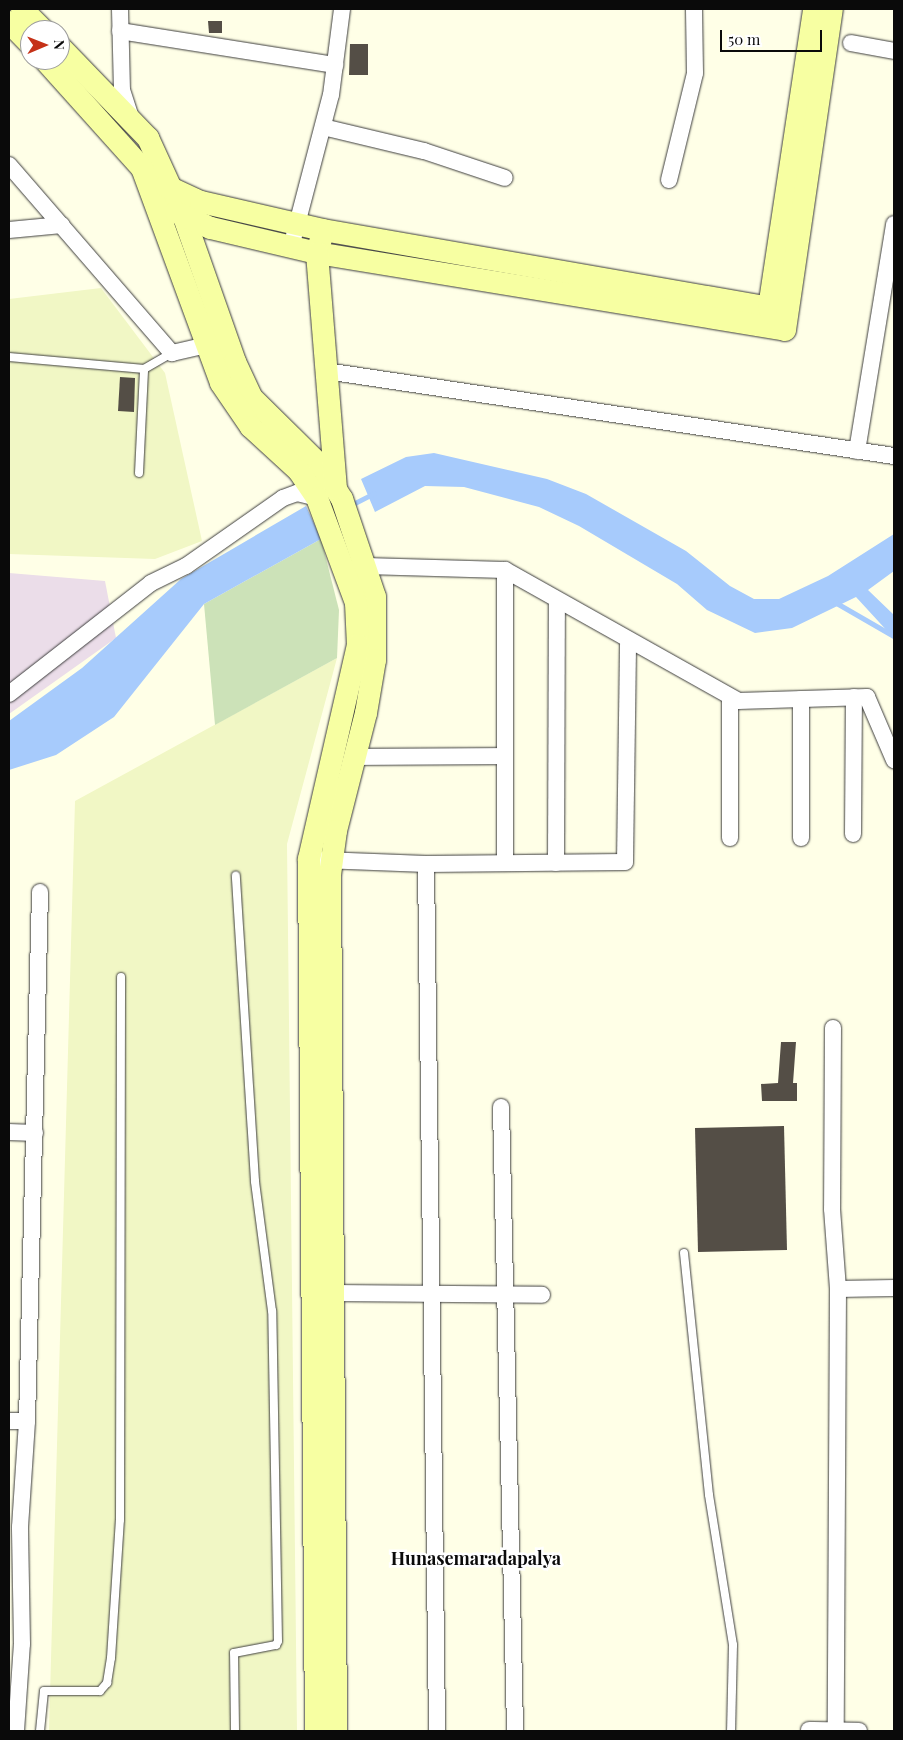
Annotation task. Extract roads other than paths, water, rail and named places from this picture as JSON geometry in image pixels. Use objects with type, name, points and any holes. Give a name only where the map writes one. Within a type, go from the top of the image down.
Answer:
[{"type":"street","points":[[22,9],[33,20]]},
{"type":"street","points":[[120,9],[122,90],[133,121]]},
{"type":"street","points":[[291,247],[323,127],[335,65],[342,9]]},
{"type":"street","points":[[669,180],[695,73],[694,9]]},
{"type":"street","points":[[769,308],[814,9]]},
{"type":"street","points":[[785,330],[832,9]]},
{"type":"street","points":[[9,22],[20,34]]},
{"type":"street","points":[[120,31],[335,65]]},
{"type":"street","points":[[851,43],[894,52]]},
{"type":"street","points":[[70,57],[148,138],[208,345],[221,383],[251,428],[299,471],[333,509],[365,566],[375,597],[375,660],[355,757],[320,860],[332,1293],[336,1731]]},
{"type":"street","points":[[54,70],[122,142],[145,174],[184,217],[235,362],[251,396],[322,467],[356,603],[358,645],[320,860],[316,1731]]},
{"type":"street","points":[[323,127],[424,151],[505,178]]},
{"type":"street","points":[[10,168],[62,225],[172,353],[208,345]]},
{"type":"street","points":[[165,196],[201,202],[323,230],[769,308],[785,330]]},
{"type":"street","points":[[184,217],[211,228],[317,253],[785,330]]},
{"type":"street","points":[[858,451],[894,224]]},
{"type":"street","points":[[9,230],[62,225]]},
{"type":"street","points":[[323,230],[317,253],[326,371],[333,509]]},
{"type":"street","points":[[326,371],[894,456]]},
{"type":"street","points":[[9,694],[151,583],[186,566],[284,498],[297,494],[333,509]]},
{"type":"street","points":[[365,566],[505,570],[738,701],[868,696],[894,760]]},
{"type":"street","points":[[505,570],[505,863]]},
{"type":"street","points":[[556,863],[557,600]]},
{"type":"street","points":[[320,860],[426,864],[625,862],[628,640]]},
{"type":"street","points":[[730,696],[730,838]]},
{"type":"street","points":[[853,834],[854,697]]},
{"type":"street","points":[[801,699],[801,838]]},
{"type":"street","points":[[355,757],[505,756]]},
{"type":"street","points":[[426,864],[437,1731]]},
{"type":"street","points":[[13,1730],[22,1644],[14,1527],[26,1421],[40,892]]},
{"type":"street","points":[[833,1028],[832,1209],[838,1289],[836,1731]]},
{"type":"street","points":[[501,1107],[515,1731]]},
{"type":"street","points":[[9,1132],[35,1133]]},
{"type":"street","points":[[838,1289],[894,1288]]},
{"type":"street","points":[[332,1293],[542,1295]]},
{"type":"street","points":[[9,1421],[26,1421]]},
{"type":"street","points":[[809,1730],[859,1731]]},
{"type":"lane","points":[[9,357],[144,369],[172,353]]},
{"type":"lane","points":[[139,473],[144,369]]},
{"type":"lane","points":[[235,1731],[234,1653],[276,1645],[278,1641],[272,1311],[255,1181],[236,876]]},
{"type":"lane","points":[[40,1731],[44,1691],[100,1691],[107,1683],[111,1658],[120,1520],[121,977]]},
{"type":"lane","points":[[684,1253],[709,1495],[733,1645],[731,1731]]},
{"type":"water","points":[[434,453],[547,479],[586,494],[686,551],[730,586],[754,599],[779,599],[828,576],[894,534],[894,571],[868,590],[894,615],[894,634],[890,634],[856,597],[792,628],[755,633],[707,610],[677,584],[579,526],[539,507],[464,487],[425,486],[375,512],[361,479],[406,457]]},
{"type":"water","points":[[306,506],[321,539],[204,604],[114,717],[56,755],[9,770],[9,721],[82,668],[181,579]]},
{"type":"waterway","points":[[351,505],[373,494]]},
{"type":"waterway","points":[[835,602],[894,636]]},
{"type":"district","name":"Hunasemaradapalya","points":[[476,1558]]}]
